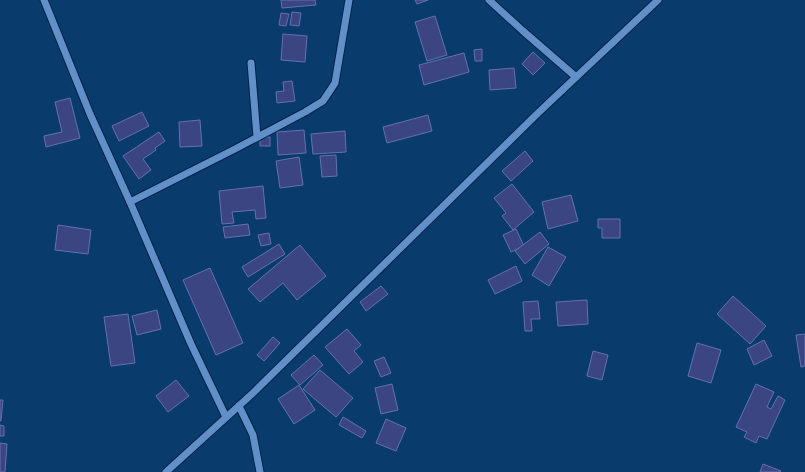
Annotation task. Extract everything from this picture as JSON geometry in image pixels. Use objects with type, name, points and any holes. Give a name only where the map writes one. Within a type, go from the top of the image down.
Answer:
[{"type":"street","points":[[44,0],[90,114],[226,417]]},
{"type":"street","points":[[130,202],[305,112],[323,101],[335,83],[349,0]]},
{"type":"street","points":[[489,0],[576,77]]},
{"type":"street","points":[[166,472],[239,406],[538,113],[658,0]]},
{"type":"street","points":[[251,63],[256,137]]},
{"type":"street","points":[[239,406],[253,435],[260,472]]},
{"type":"building","points":[[281,0],[315,0],[316,5],[282,8]]},
{"type":"building","points":[[415,0],[428,0],[417,4]]},
{"type":"building","points":[[292,12],[301,13],[299,26],[290,25]]},
{"type":"building","points":[[281,13],[289,14],[286,26],[279,25]]},
{"type":"building","points":[[435,16],[447,55],[427,61],[415,22]]},
{"type":"building","points":[[283,34],[307,36],[305,62],[281,60]]},
{"type":"building","points":[[482,49],[482,61],[475,61],[474,50]]},
{"type":"building","points":[[533,52],[545,63],[533,75],[522,64]]},
{"type":"building","points":[[464,53],[469,72],[424,85],[419,65]]},
{"type":"building","points":[[514,68],[516,88],[490,90],[489,70]]},
{"type":"building","points":[[292,81],[295,101],[277,103],[276,92],[284,91],[283,82]]},
{"type":"building","points":[[70,98],[80,138],[46,147],[44,136],[62,132],[55,102]]},
{"type":"building","points":[[142,112],[149,126],[119,141],[112,126]]},
{"type":"building","points":[[428,115],[432,131],[387,143],[383,127]]},
{"type":"building","points":[[200,120],[202,146],[180,147],[179,122]]},
{"type":"building","points":[[304,130],[306,153],[278,155],[277,132]]},
{"type":"building","points":[[345,131],[346,152],[313,154],[311,134]]},
{"type":"building","points":[[159,132],[165,141],[155,148],[156,150],[143,159],[151,170],[139,179],[123,156]]},
{"type":"building","points":[[260,137],[270,137],[270,146],[260,146]]},
{"type":"building","points":[[525,151],[533,161],[511,181],[502,171]]},
{"type":"building","points":[[336,155],[337,176],[322,177],[320,156]]},
{"type":"building","points":[[299,157],[303,185],[280,188],[276,161]]},
{"type":"building","points":[[512,184],[534,212],[513,230],[502,216],[506,213],[494,198]]},
{"type":"building","points":[[263,186],[266,218],[256,219],[255,210],[232,212],[234,223],[222,224],[219,191]]},
{"type":"building","points":[[571,195],[578,221],[548,229],[542,202]]},
{"type":"building","points":[[598,219],[620,219],[620,238],[602,238],[602,228],[598,228]]},
{"type":"building","points":[[248,224],[250,235],[225,238],[223,227]]},
{"type":"building","points":[[58,225],[91,230],[88,254],[55,250]]},
{"type":"building","points":[[516,229],[524,246],[511,252],[503,235]]},
{"type":"building","points":[[540,232],[549,244],[525,264],[515,251]]},
{"type":"building","points":[[269,233],[271,244],[261,246],[258,235]]},
{"type":"building","points":[[279,244],[285,254],[248,277],[242,267]]},
{"type":"building","points":[[300,245],[326,276],[297,300],[283,283],[260,302],[248,289]]},
{"type":"building","points":[[548,247],[566,257],[549,286],[532,275]]},
{"type":"building","points":[[516,266],[522,281],[495,294],[488,280]]},
{"type":"building","points":[[210,268],[243,343],[216,355],[183,280]]},
{"type":"building","points":[[381,286],[388,294],[366,311],[360,302]]},
{"type":"building","points":[[733,296],[766,326],[750,344],[717,314]]},
{"type":"building","points":[[587,300],[588,324],[558,326],[556,302]]},
{"type":"building","points":[[538,301],[540,319],[531,319],[532,331],[525,331],[523,302]]},
{"type":"building","points":[[157,310],[161,329],[137,335],[132,316]]},
{"type":"building","points":[[128,314],[135,363],[111,366],[104,317]]},
{"type":"building","points":[[347,329],[361,345],[354,351],[363,362],[349,374],[325,347]]},
{"type":"building","points":[[805,334],[805,366],[801,367],[796,335]]},
{"type":"building","points":[[273,337],[280,343],[264,361],[257,355]]},
{"type":"building","points":[[764,340],[772,356],[754,365],[747,349]]},
{"type":"building","points":[[697,343],[721,350],[711,383],[688,376]]},
{"type":"building","points":[[593,351],[608,355],[602,380],[587,376]]},
{"type":"building","points":[[314,355],[323,365],[300,385],[291,375]]},
{"type":"building","points":[[384,357],[391,373],[381,377],[374,361]]},
{"type":"building","points":[[320,370],[353,398],[336,417],[303,389]]},
{"type":"building","points":[[176,380],[189,396],[168,412],[156,396]]},
{"type":"building","points":[[392,384],[398,410],[381,414],[375,388]]},
{"type":"building","points":[[756,384],[774,392],[767,407],[771,409],[778,396],[785,400],[767,439],[759,436],[756,443],[744,437],[747,432],[736,427]]},
{"type":"building","points":[[299,385],[315,410],[294,424],[278,399]]},
{"type":"building","points":[[0,400],[3,400],[1,421],[0,421]]},
{"type":"building","points":[[343,417],[366,431],[362,438],[339,425]]},
{"type":"building","points":[[386,419],[406,428],[396,451],[376,443]]},
{"type":"building","points":[[0,425],[4,426],[4,436],[0,436]]},
{"type":"building","points":[[0,443],[7,444],[5,472],[0,472]]},
{"type":"building","points":[[763,464],[781,471],[760,472]]}]
